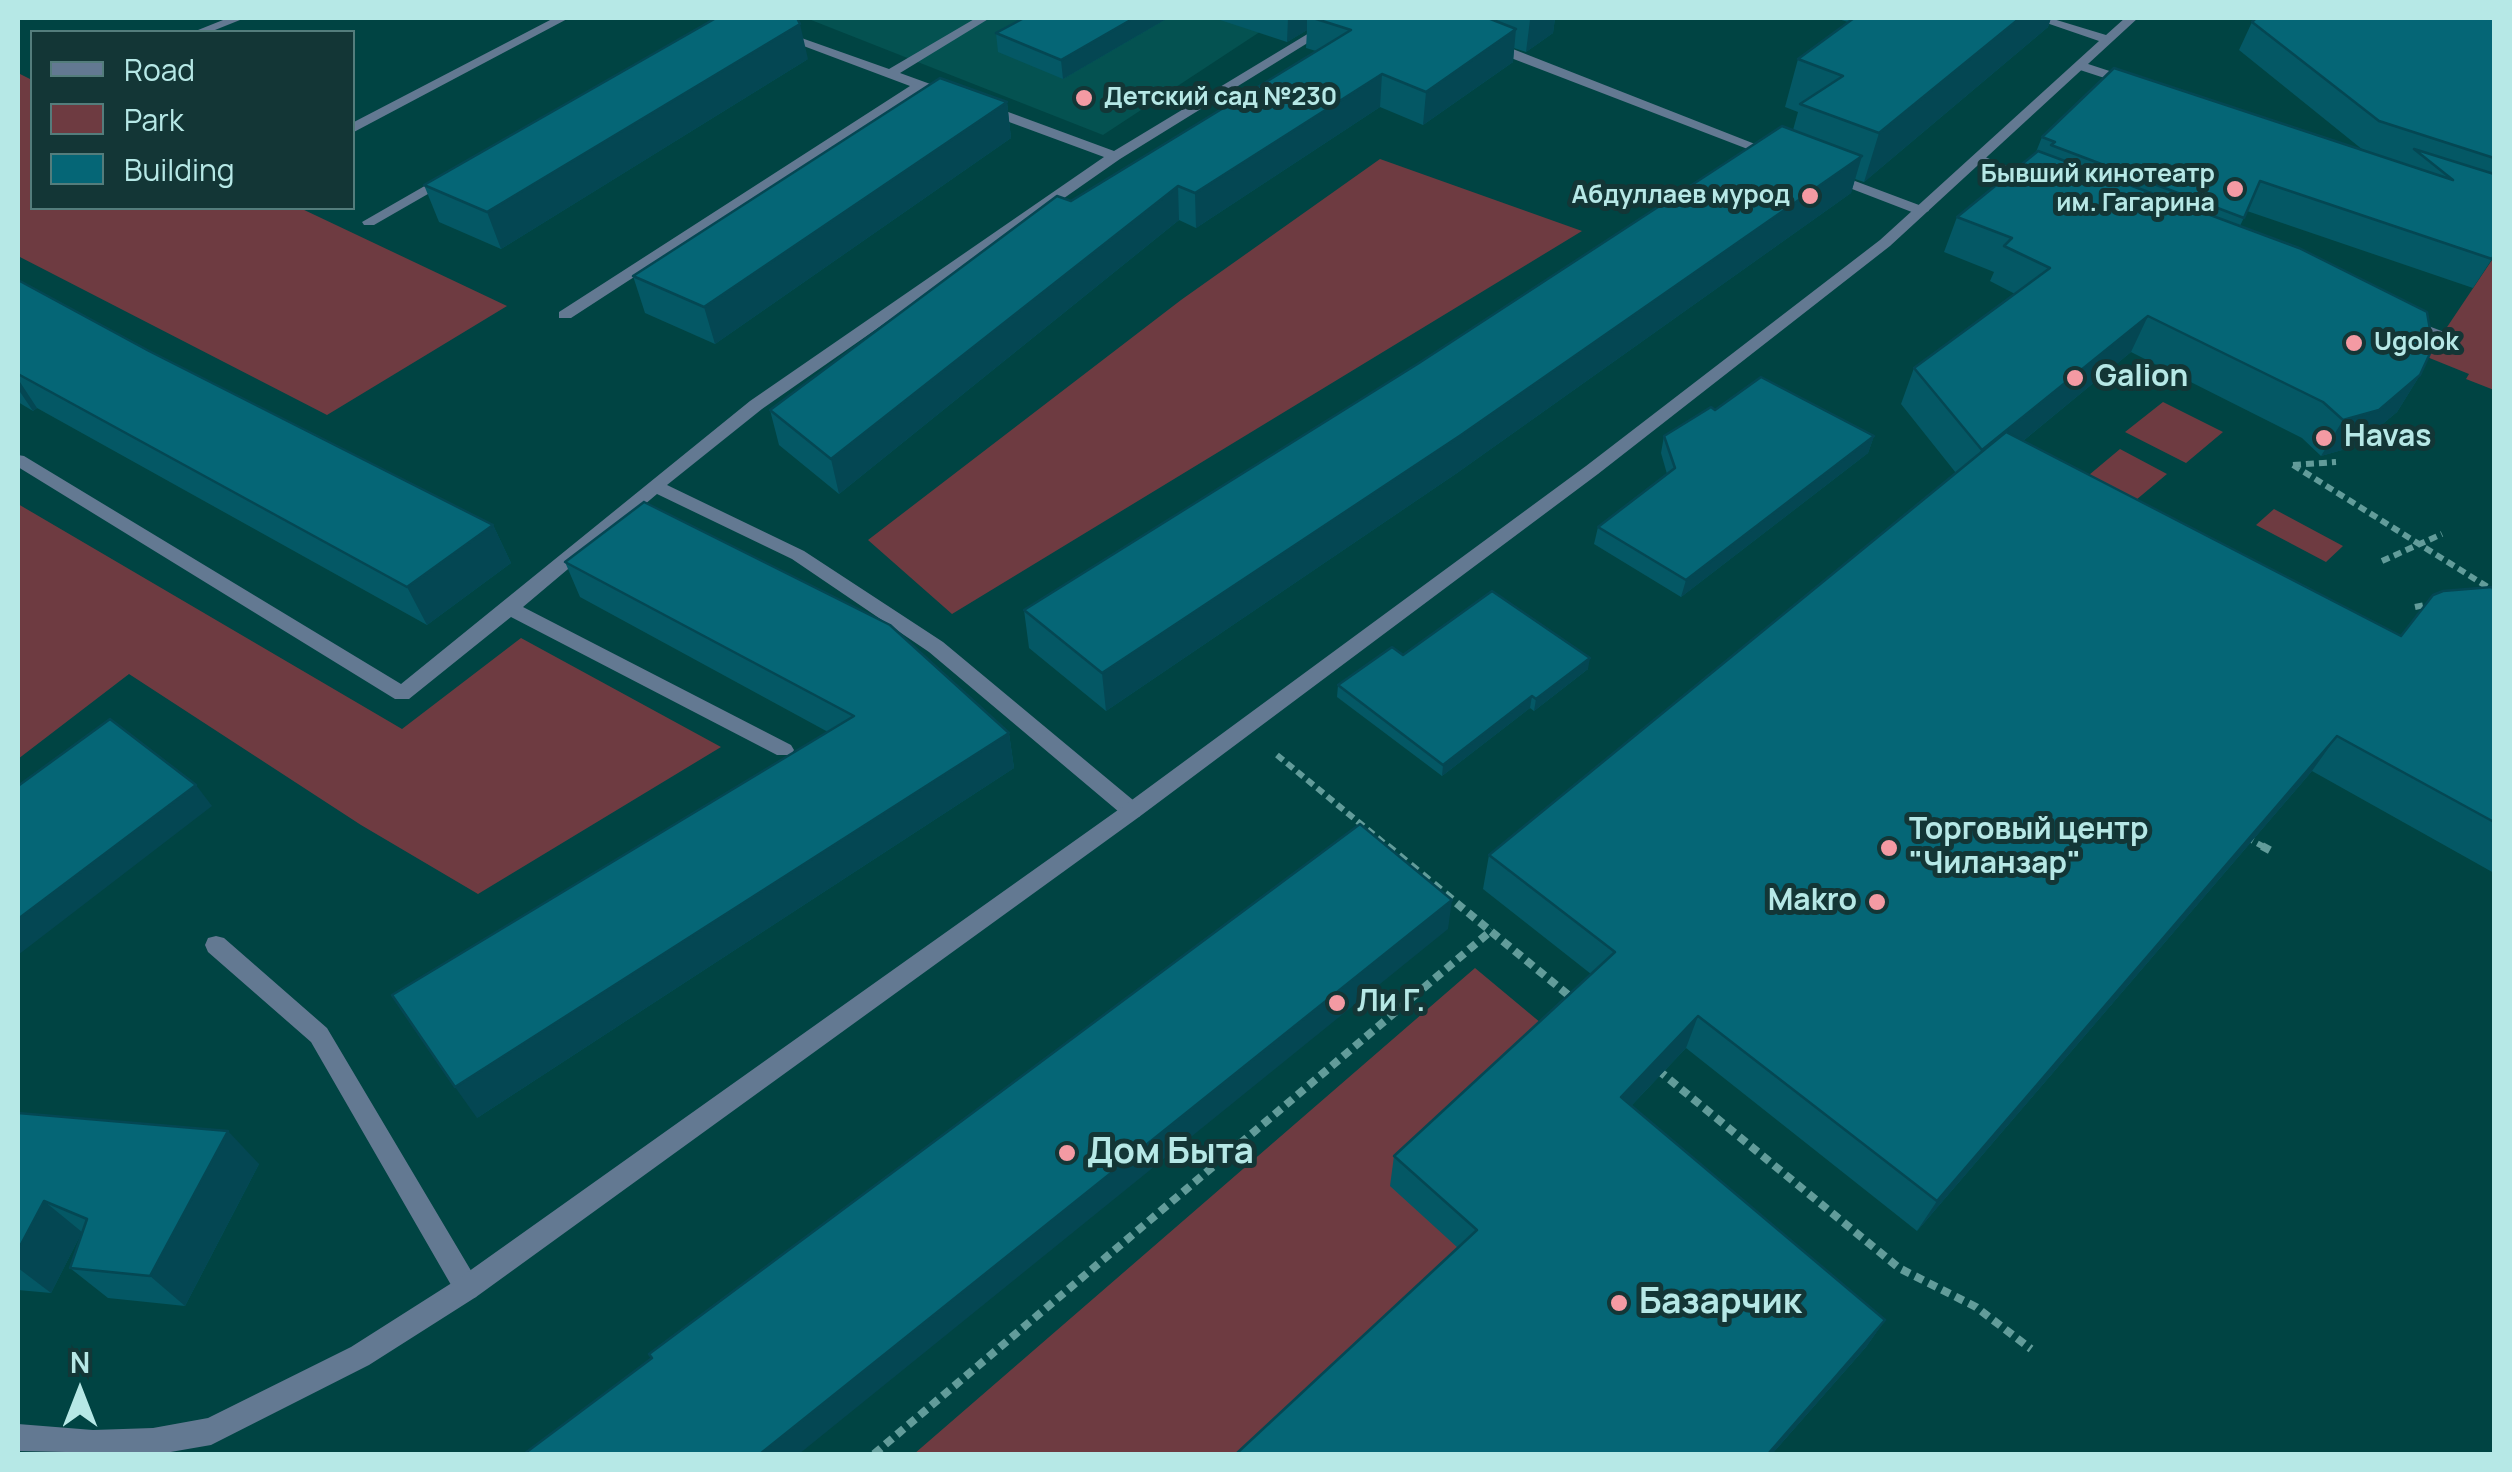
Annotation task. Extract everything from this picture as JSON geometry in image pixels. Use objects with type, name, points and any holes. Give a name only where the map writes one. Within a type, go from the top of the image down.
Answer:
[{"type":"street","points":[[205,30],[238,18]]},
{"type":"street","points":[[355,127],[562,18]]},
{"type":"street","points":[[735,18],[1114,156]]},
{"type":"street","points":[[890,74],[984,18]]},
{"type":"street","points":[[18,460],[402,694],[756,405],[1114,156],[1342,18]]},
{"type":"street","points":[[2038,18],[2109,40]]},
{"type":"street","points":[[18,1438],[93,1444],[154,1442],[210,1431],[360,1356],[467,1288],[1245,729],[1592,470],[1922,211],[2132,18]]},
{"type":"street","points":[[1471,38],[1793,162]]},
{"type":"street","points":[[2082,66],[2148,88]]},
{"type":"street","points":[[565,315],[922,85]]},
{"type":"street","points":[[1980,160],[2054,188]]},
{"type":"street","points":[[369,222],[470,164]]},
{"type":"street","points":[[1811,168],[1922,211]]},
{"type":"street","points":[[2388,316],[2441,336]]},
{"type":"street","points":[[18,485],[38,473]]},
{"type":"street","points":[[655,486],[798,555],[936,647],[1132,811]]},
{"type":"street","points":[[510,608],[784,750]]},
{"type":"street","points":[[216,945],[319,1034],[467,1288]]},
{"type":"path","points":[[2336,462],[2293,465],[2494,591]]},
{"type":"path","points":[[2382,561],[2442,534]]},
{"type":"path","points":[[2479,594],[2494,591]]},
{"type":"path","points":[[2415,607],[2447,600]]},
{"type":"path","points":[[1245,729],[1584,1008]]},
{"type":"path","points":[[2235,830],[2271,852]]},
{"type":"path","points":[[874,1454],[1492,930]]},
{"type":"path","points":[[1644,1058],[1898,1268],[1976,1307],[2031,1349]]},
{"type":"shaded area","name":"Детский сад №230","points":[[806,18],[1281,18],[1103,135]]},
{"type":"green space","points":[[18,73],[30,79],[30,210],[304,210],[507,306],[327,415],[18,256]]},
{"type":"green space","points":[[1380,159],[1582,231],[952,614],[868,540],[1181,300]]},
{"type":"green space","points":[[2494,257],[2494,390],[2466,379],[2469,374],[2427,357]]},
{"type":"green space","points":[[2163,402],[2223,432],[2186,463],[2125,432]]},
{"type":"green space","points":[[2120,449],[2167,474],[2130,505],[2083,480]]},
{"type":"green space","points":[[18,504],[402,729],[521,638],[721,747],[478,894],[361,825],[129,674],[18,759]]},
{"type":"green space","points":[[2274,509],[2343,546],[2326,562],[2256,525]]},
{"type":"green space","points":[[1475,968],[1553,1033],[1470,1259],[1262,1454],[914,1454]]},
{"type":"building","points":[[716,18],[797,18],[800,24],[487,212],[424,185]]},
{"type":"building","points":[[1024,18],[1134,18],[1061,60],[996,33]]},
{"type":"building","points":[[1313,18],[1488,18],[1516,29],[1426,92],[1382,74],[1195,193],[1178,186],[831,459],[770,410],[1057,196],[1071,201],[1351,30]]},
{"type":"building","points":[[1854,18],[2020,18],[1879,133],[1800,104],[1843,76],[1798,59]]},
{"type":"building","points":[[2256,18],[2494,18],[2494,158],[2379,121],[2252,22]]},
{"type":"building","points":[[2114,68],[2453,180],[2414,149],[2494,174],[2494,255],[2492,259],[2260,181],[2244,218],[2051,145],[2055,142],[2042,137]]},
{"type":"building","points":[[940,78],[1007,102],[704,307],[633,276]]},
{"type":"building","points":[[1782,126],[1862,156],[1461,435],[1102,673],[1024,610],[1419,363]]},
{"type":"building","points":[[2038,151],[2299,248],[2427,312],[2433,347],[2420,375],[2379,410],[2343,420],[2323,402],[2148,316],[1982,450],[1914,368],[2050,268],[2004,246],[2012,238],[1957,217]]},
{"type":"building","points":[[18,280],[149,351],[493,525],[407,587],[18,374]]},
{"type":"building","points":[[1761,377],[1874,436],[1686,580],[1598,527],[1675,468],[1664,436],[1711,407],[1715,410]]},
{"type":"building","name":"Торговый центр \"Чиланзар\"","points":[[2006,432],[2401,636],[2433,595],[2492,587],[2494,822],[2337,736],[1937,1201],[1698,1016],[1621,1097],[1885,1320],[1768,1454],[1236,1454],[1477,1230],[1394,1156],[1615,952],[1489,855]]},
{"type":"building","points":[[644,502],[890,625],[1009,733],[455,1087],[392,995],[854,716],[565,562]]},
{"type":"building","points":[[1492,591],[1590,658],[1536,699],[1532,696],[1443,765],[1338,685],[1392,647],[1403,655]]},
{"type":"building","points":[[110,719],[196,785],[18,919],[18,786]]},
{"type":"building","name":"Дом Быта","points":[[1360,824],[1452,900],[760,1454],[524,1454],[652,1358],[649,1354]]},
{"type":"building","points":[[18,1113],[228,1131],[150,1276],[70,1268],[87,1219],[44,1201],[18,1250]]},
{"type":"place","name":"Детский сад №230","points":[[1084,98]]},
{"type":"place","name":"Бывший кинотеатр им. Гагарина","points":[[2235,189]]},
{"type":"place","name":"Абдуллаев мурод","points":[[1810,196]]},
{"type":"place","name":"Ugolok","points":[[2354,343]]},
{"type":"place","name":"Galion","points":[[2075,378]]},
{"type":"place","name":"Havas","points":[[2324,438]]},
{"type":"place","name":"Торговый центр \"Чиланзар\"","points":[[1889,848]]},
{"type":"place","name":"Makro","points":[[1877,902]]},
{"type":"place","name":"Ли Г.","points":[[1337,1003]]},
{"type":"place","name":"Дом Быта","points":[[1067,1153]]},
{"type":"place","name":"Базарчик","points":[[1619,1303]]}]
